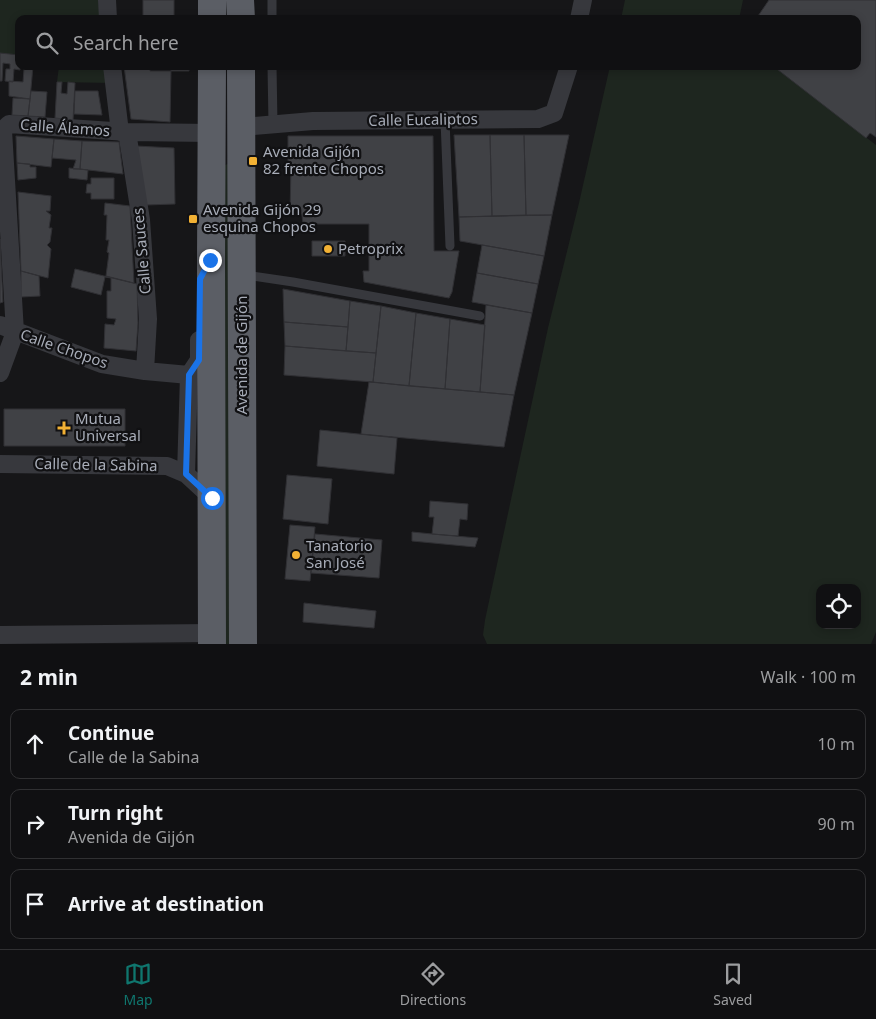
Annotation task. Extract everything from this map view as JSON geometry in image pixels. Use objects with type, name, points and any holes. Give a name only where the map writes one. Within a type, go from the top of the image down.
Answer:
[{"type":"highway","points":[[212,0],[212,15]]},
{"type":"highway","points":[[240,0],[240,15]]},
{"type":"highway","name":"Avenida de Gijón","points":[[212,70],[210,260],[212,638]]},
{"type":"highway","name":"Avenida de Gijón","points":[[241,70],[243,644]]},
{"type":"street","points":[[107,0],[108,15]]},
{"type":"street","points":[[580,15],[583,0]]},
{"type":"street","name":"Calle Sauces","points":[[113,70],[123,132],[142,220],[148,320],[145,371]]},
{"type":"street","name":"Calle Eucaliptos","points":[[241,127],[313,121],[538,119],[554,113],[568,70]]},
{"type":"street","name":"Calle Álamos","points":[[7,328],[3,130],[9,124],[123,132],[212,133]]},
{"type":"street","name":"Avenida de Gijón","points":[[186,474],[189,375],[199,360],[200,279],[210,260]]},
{"type":"street","points":[[0,373],[7,328]]},
{"type":"street","name":"Calle Chopos","points":[[7,328],[102,364],[145,371],[189,375]]},
{"type":"street","name":"Calle de la Sabina","points":[[0,464],[167,466],[186,474],[212,498]]},
{"type":"street","points":[[0,635],[212,638]]},
{"type":"lane","points":[[272,0],[272,15]]},
{"type":"lane","points":[[272,70],[273,124]]},
{"type":"lane","points":[[444,120],[450,246]]},
{"type":"lane","points":[[242,275],[293,282],[480,316]]},
{"type":"shaded area","points":[[0,0],[98,0],[100,15],[15,15],[15,55],[0,53]]},
{"type":"shaded area","points":[[625,0],[743,0],[740,15],[622,15]]},
{"type":"shaded area","points":[[58,70],[110,70],[112,83],[57,82]]},
{"type":"shaded area","points":[[609,70],[778,70],[876,145],[876,632],[871,644],[487,644],[483,635],[548,328]]},
{"type":"shaded area","points":[[233,162],[232,644],[221,644],[220,167]]},
{"type":"building","points":[[143,0],[174,0],[174,15],[143,15]]},
{"type":"building","points":[[769,0],[876,0],[876,137],[870,133],[866,138],[778,70],[861,70],[861,15],[759,15]]},
{"type":"building","points":[[0,53],[15,55],[13,82],[5,81],[6,69],[10,69],[10,64],[3,63],[2,81],[0,81]]},
{"type":"building","points":[[24,70],[33,70],[30,99],[9,96],[9,81],[23,82]]},
{"type":"building","points":[[125,70],[171,71],[170,122],[131,119]]},
{"type":"building","points":[[171,70],[189,70],[189,71]]},
{"type":"building","points":[[57,82],[62,82],[61,93],[67,94],[68,82],[75,83],[73,120],[55,118]]},
{"type":"building","points":[[31,91],[47,92],[45,117],[28,116]]},
{"type":"building","points":[[75,91],[98,91],[102,115],[74,114]]},
{"type":"building","points":[[13,98],[30,99],[28,116],[12,115]]},
{"type":"building","points":[[454,135],[490,135],[492,216],[459,217]]},
{"type":"building","points":[[490,135],[524,135],[526,215],[492,216]]},
{"type":"building","points":[[524,135],[569,135],[552,215],[526,215]]},
{"type":"building","points":[[16,136],[54,139],[51,167],[17,163]]},
{"type":"building","points":[[288,136],[433,136],[434,251],[459,251],[452,292],[449,298],[364,282],[363,271],[369,271],[369,224],[303,224],[302,215],[290,214],[291,166],[288,166]]},
{"type":"building","points":[[54,139],[82,141],[80,169],[73,169],[76,160],[52,158]]},
{"type":"building","points":[[82,141],[119,142],[123,174],[80,169]]},
{"type":"building","points":[[136,146],[174,148],[175,204],[146,205]]},
{"type":"building","points":[[17,163],[30,164],[30,167],[36,167],[36,178],[18,180]]},
{"type":"building","points":[[69,168],[88,170],[87,180],[69,178]]},
{"type":"building","points":[[91,178],[114,178],[114,199],[91,199],[91,193],[86,193],[87,184],[91,184]]},
{"type":"building","points":[[18,192],[51,196],[50,211],[46,211],[51,215],[49,228],[52,228],[50,242],[47,245],[51,249],[48,278],[21,271]]},
{"type":"building","points":[[105,203],[130,206],[134,283],[106,276],[109,240],[106,240],[107,215],[104,215]]},
{"type":"building","points":[[552,215],[544,256],[460,241],[459,217]]},
{"type":"building","points":[[0,239],[3,302],[0,303]]},
{"type":"building","name":"Petroprix","points":[[312,241],[345,241],[345,256],[312,256]]},
{"type":"building","points":[[482,245],[544,256],[538,284],[477,273]]},
{"type":"building","points":[[75,269],[137,284],[138,323],[136,351],[104,348],[105,324],[114,325],[116,319],[107,318],[107,291],[111,291],[111,278],[105,277],[101,295],[71,287]]},
{"type":"building","points":[[21,271],[39,276],[40,296],[21,297]]},
{"type":"building","points":[[477,273],[538,284],[532,313],[472,302]]},
{"type":"building","points":[[283,289],[350,301],[348,327],[284,322]]},
{"type":"building","points":[[350,301],[381,306],[376,353],[346,351]]},
{"type":"building","points":[[486,305],[532,313],[514,395],[480,392]]},
{"type":"building","points":[[381,306],[416,313],[409,386],[373,382]]},
{"type":"building","points":[[416,313],[450,319],[445,389],[409,386]]},
{"type":"building","points":[[450,319],[485,325],[480,392],[445,389]]},
{"type":"building","points":[[284,322],[348,327],[346,351],[285,346]]},
{"type":"building","points":[[285,346],[376,353],[373,382],[284,375]]},
{"type":"building","points":[[369,382],[514,395],[504,447],[361,434]]},
{"type":"building","name":"Mutua Universal","points":[[4,409],[125,409],[125,446],[4,446]]},
{"type":"building","points":[[320,430],[397,438],[394,474],[317,466]]},
{"type":"building","points":[[287,475],[332,479],[328,524],[283,519]]},
{"type":"building","points":[[430,501],[468,504],[467,520],[460,519],[458,536],[432,534],[434,517],[429,517]]},
{"type":"building","points":[[290,525],[315,527],[310,581],[285,579]]},
{"type":"building","points":[[412,532],[478,538],[475,547],[412,541]]},
{"type":"building","points":[[315,534],[382,540],[379,578],[311,573]]},
{"type":"building","points":[[304,603],[376,611],[374,628],[303,622]]},
{"type":"place","name":"Avenida Gijón 82 frente Chopos","points":[[253,161]]},
{"type":"place","name":"Avenida Gijón 29 esquina Chopos","points":[[193,219]]},
{"type":"place","name":"Petroprix","points":[[328,249]]},
{"type":"place","name":"Mutua Universal","points":[[64,428]]},
{"type":"place","name":"Tanatorio San José","points":[[296,555]]},
{"type":"route","points":[[210,260],[200,279],[199,360],[189,375],[186,474],[212,498]]}]
